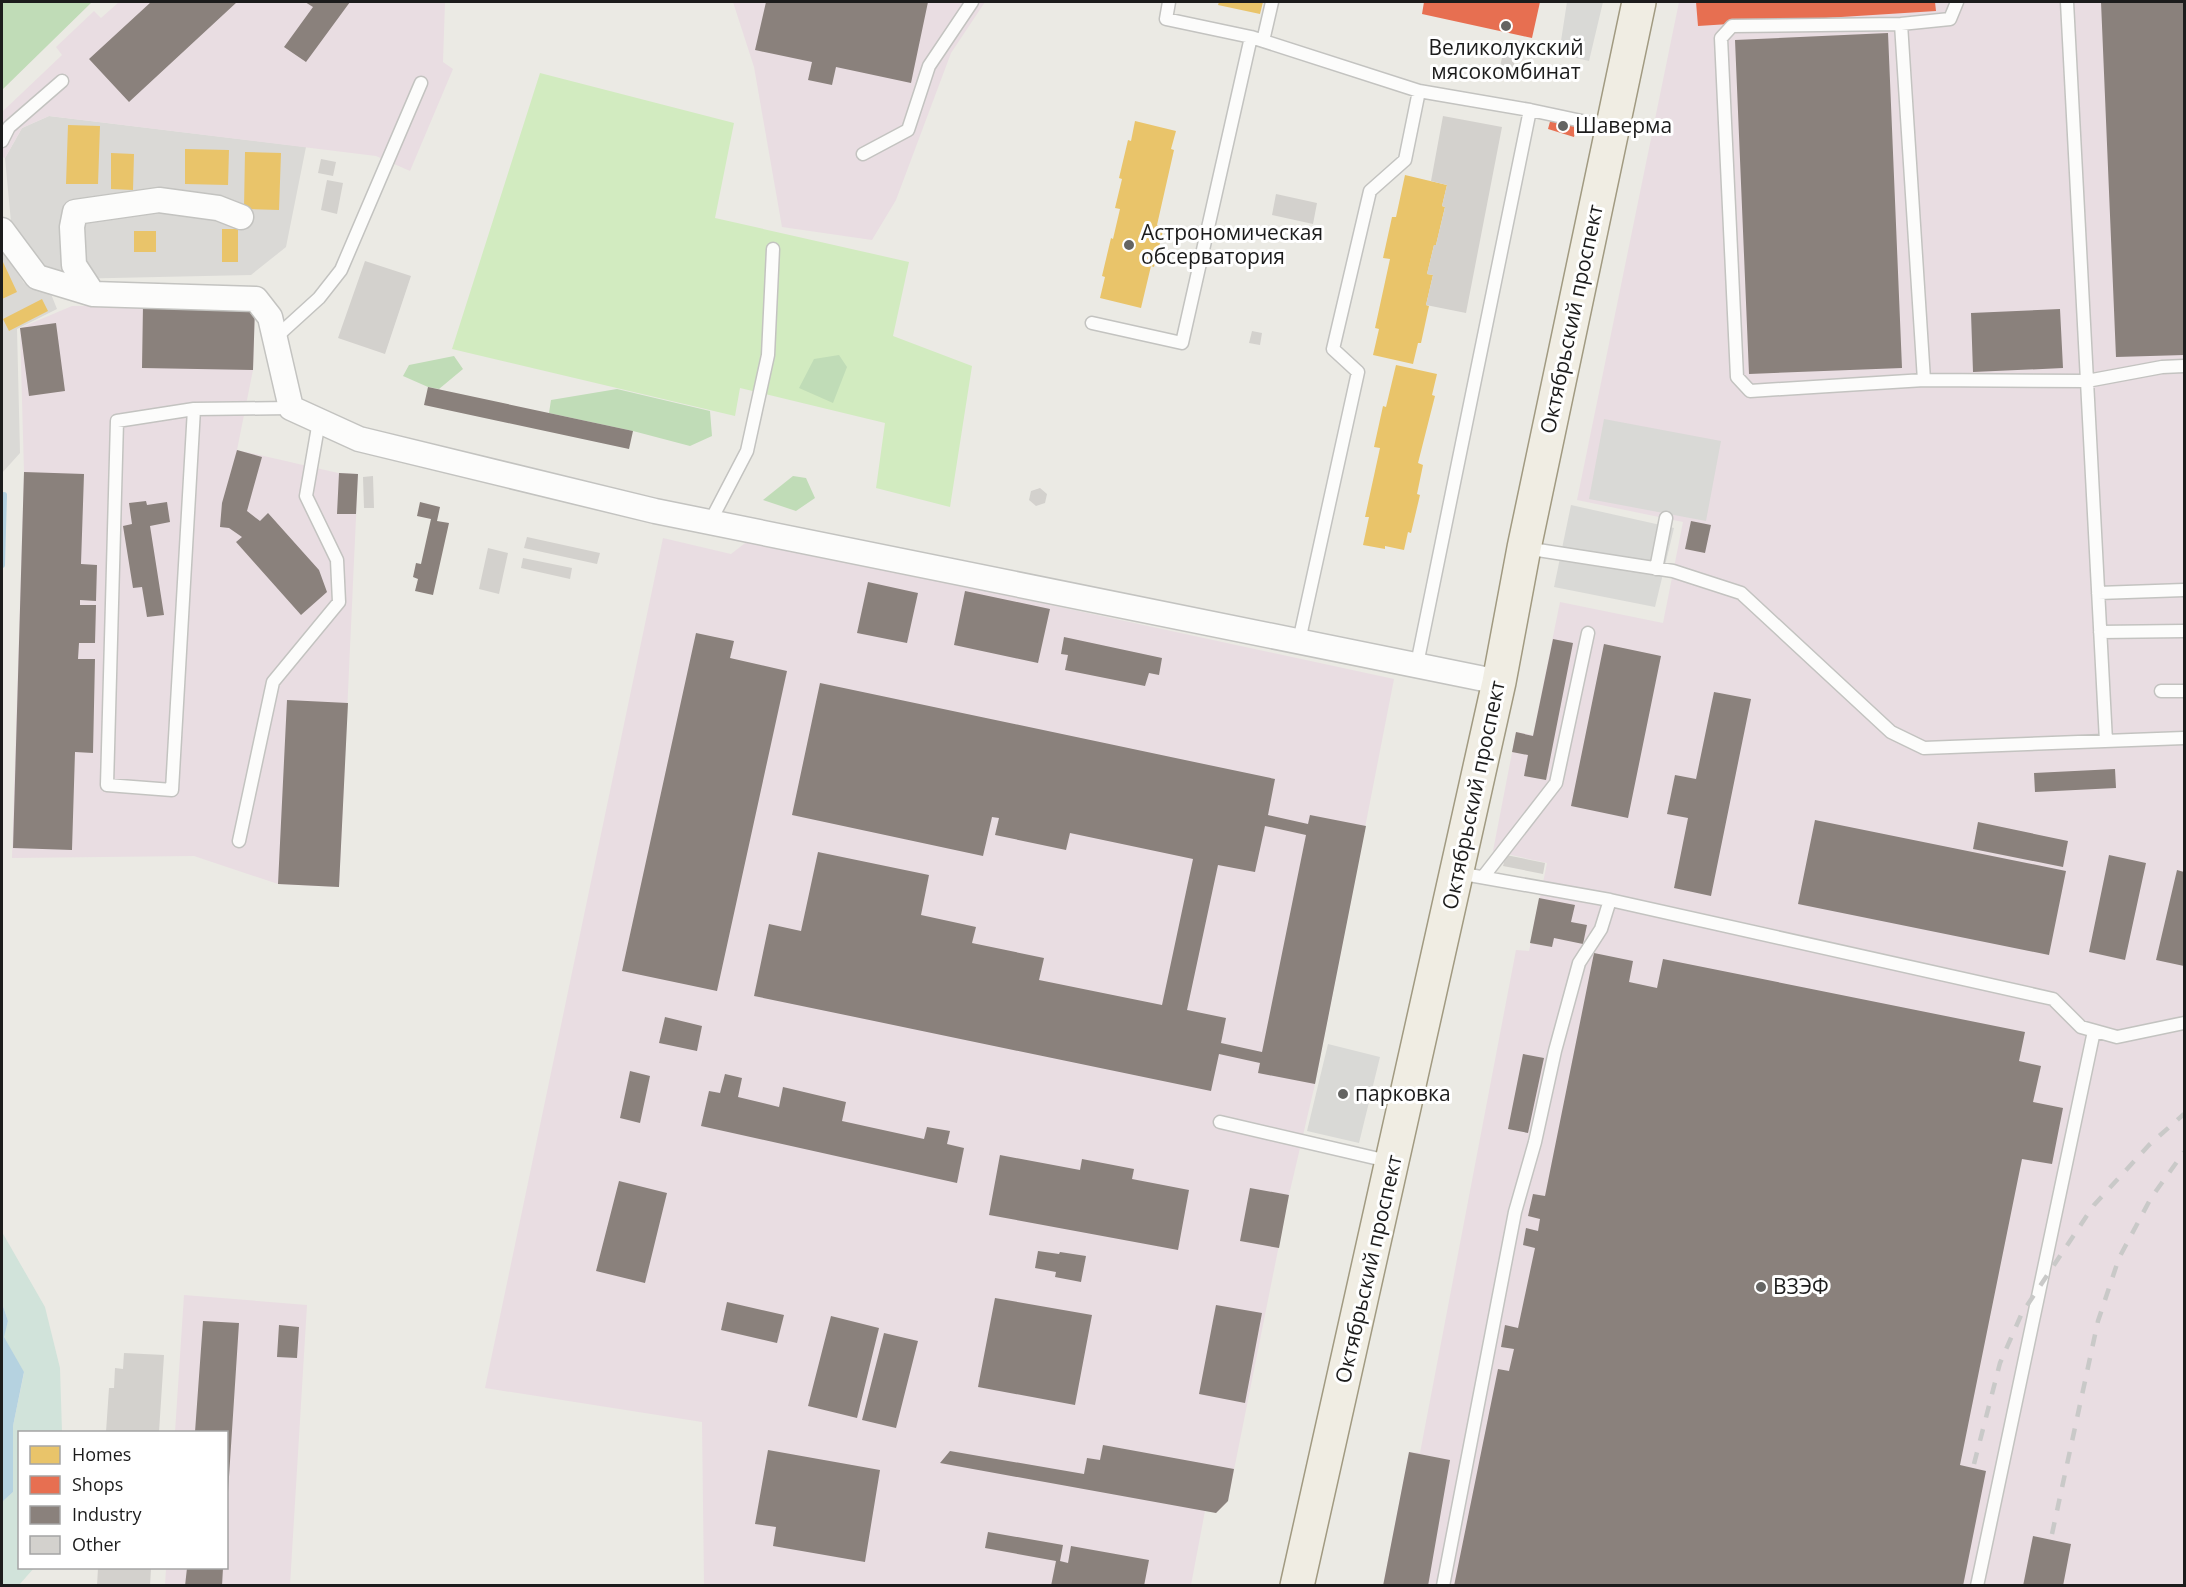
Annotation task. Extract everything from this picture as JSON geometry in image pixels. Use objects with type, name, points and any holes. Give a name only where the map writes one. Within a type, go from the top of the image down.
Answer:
[{"type":"main road","name":"Октябрьский проспект","points":[[1297,1586],[1393,1163],[1470,875],[1499,682],[1524,548],[1639,2]]},
{"type":"street","points":[[93,294],[74,265],[72,227],[75,212],[159,200],[218,208],[241,217]]},
{"type":"street","points":[[2,226],[37,277],[93,294],[256,299],[270,317],[291,408],[359,439],[644,509],[1499,682]]},
{"type":"lane","points":[[863,154],[908,130],[929,66],[972,2]]},
{"type":"lane","points":[[1169,2],[1166,19],[1257,39],[1419,91],[1530,110],[1612,128]]},
{"type":"lane","points":[[1092,323],[1182,343],[1257,39],[1272,2]]},
{"type":"lane","points":[[1957,2],[1950,19],[1901,24],[1732,26],[1721,38],[1737,377],[1750,392],[1924,380],[2087,381],[2162,367],[2184,366]]},
{"type":"lane","points":[[2067,2],[2106,741]]},
{"type":"lane","points":[[1901,24],[1924,380]]},
{"type":"lane","points":[[2,141],[9,127],[62,81]]},
{"type":"lane","points":[[274,338],[319,298],[341,270],[421,83]]},
{"type":"lane","points":[[1299,641],[1358,372],[1333,349],[1370,190],[1405,160],[1419,91]]},
{"type":"lane","points":[[1417,664],[1530,110]]},
{"type":"lane","points":[[710,522],[747,451],[768,355],[773,249]]},
{"type":"lane","points":[[194,409],[172,790],[107,785],[117,421],[194,409],[291,408]]},
{"type":"lane","points":[[239,841],[273,682],[339,602],[337,560],[306,496],[320,421]]},
{"type":"lane","points":[[1656,569],[1666,518]]},
{"type":"lane","points":[[1524,548],[1673,571],[1741,593],[1891,732],[1924,748],[2184,738]]},
{"type":"lane","points":[[2098,593],[2184,590]]},
{"type":"lane","points":[[2100,632],[2184,631]]},
{"type":"lane","points":[[1470,875],[1556,783],[1588,633]]},
{"type":"lane","points":[[2161,691],[2184,691]]},
{"type":"lane","points":[[1470,875],[1610,900],[2053,999],[2081,1027],[2117,1037],[2184,1023]]},
{"type":"lane","points":[[1443,1586],[1515,1212],[1536,1142],[1555,1051],[1579,963],[1601,929],[1610,900]]},
{"type":"lane","points":[[1977,1586],[2094,1031]]},
{"type":"lane","points":[[1220,1122],[1393,1163]]},
{"type":"shaded area","points":[[119,2],[445,2],[443,62],[453,69],[410,171],[376,156],[49,116],[22,128],[5,158],[2,157],[2,112],[62,55],[56,47],[94,11],[101,18]]},
{"type":"shaded area","points":[[733,2],[985,2],[951,53],[896,200],[872,240],[782,227],[754,67]]},
{"type":"shaded area","points":[[1567,2],[1603,2],[1589,61],[1559,54]]},
{"type":"shaded area","points":[[1679,2],[2184,2],[2184,1585],[1383,1586],[1409,1452],[1420,1453],[1516,950],[1529,951],[1547,863],[1493,851],[1516,732],[1533,735],[1560,602],[1663,623],[1683,522],[1577,500]]},
{"type":"shaded area","points":[[49,116],[306,147],[286,247],[251,275],[66,279],[39,266],[11,222],[5,158],[22,128]]},
{"type":"shaded area","points":[[2,249],[24,283],[51,294],[57,309],[17,329],[20,453],[2,473]]},
{"type":"shaded area","points":[[72,306],[255,307],[253,370],[237,450],[338,473],[358,474],[339,887],[278,884],[194,856],[12,858],[24,472],[20,328]]},
{"type":"shaded area","points":[[1604,419],[1721,441],[1706,521],[1589,499]]},
{"type":"shaded area","points":[[1571,505],[1674,528],[1655,607],[1554,587]]},
{"type":"shaded area","points":[[663,538],[731,554],[749,540],[1394,679],[1315,1084],[1289,1195],[1228,1500],[1205,1511],[1191,1585],[704,1585],[702,1422],[485,1388]]},
{"type":"shaded area","name":"парковка","points":[[1328,1044],[1380,1057],[1359,1143],[1307,1131]]},
{"type":"shaded area","points":[[184,1295],[307,1305],[290,1585],[165,1586],[166,1569],[228,1569],[228,1431],[175,1431]]},
{"type":"green space","points":[[2,2],[92,2],[2,90]]},
{"type":"green space","points":[[540,73],[734,123],[715,218],[909,262],[893,336],[972,366],[950,507],[876,488],[885,423],[740,388],[735,416],[452,349]]},
{"type":"green space","points":[[839,355],[847,367],[833,403],[799,388],[814,359]]},
{"type":"green space","points":[[454,356],[463,369],[439,389],[428,387],[403,376],[409,365]]},
{"type":"green space","points":[[617,389],[710,411],[712,436],[690,446],[549,413],[551,400]]},
{"type":"green space","points":[[793,476],[806,478],[815,498],[796,511],[763,500]]},
{"type":"green space","points":[[2,1232],[45,1307],[60,1368],[62,1431],[18,1431],[18,1569],[33,1569],[19,1585],[2,1585],[2,1502],[13,1492],[13,1426],[24,1373],[3,1337],[8,1321],[2,1303]]},
{"type":"water","points":[[2,1303],[8,1321],[4,1337],[24,1372],[13,1426],[13,1492],[2,1502]]},
{"type":"building: Homes","points":[[1219,2],[1263,2],[1260,14],[1218,5]]},
{"type":"building: Homes","points":[[1135,121],[1176,131],[1171,149],[1174,150],[1157,225],[1164,227],[1154,267],[1151,266],[1141,308],[1100,298],[1105,277],[1102,276],[1120,209],[1115,208],[1122,179],[1119,178]]},
{"type":"building: Homes","points":[[68,125],[100,126],[98,184],[66,184]]},
{"type":"building: Homes","points":[[185,149],[229,150],[228,185],[185,184]]},
{"type":"building: Homes","points":[[245,152],[281,153],[279,210],[244,209]]},
{"type":"building: Homes","points":[[111,153],[134,154],[133,190],[111,189]]},
{"type":"building: Homes","points":[[1405,175],[1447,185],[1442,206],[1445,207],[1427,274],[1433,275],[1426,305],[1429,306],[1421,343],[1418,343],[1413,364],[1373,355],[1379,329],[1375,328],[1390,259],[1383,258],[1392,217],[1396,217]]},
{"type":"building: Homes","points":[[222,229],[238,229],[238,262],[222,262]]},
{"type":"building: Homes","points":[[134,231],[156,231],[156,252],[134,252]]},
{"type":"building: Homes","points":[[2,263],[17,292],[2,299]]},
{"type":"building: Homes","points":[[42,299],[48,311],[9,331],[3,319]]},
{"type":"building: Homes","points":[[1396,365],[1437,374],[1432,395],[1435,396],[1418,463],[1423,465],[1417,494],[1420,495],[1411,533],[1408,532],[1404,550],[1363,545],[1369,517],[1365,517],[1380,448],[1374,447],[1383,406],[1386,407]]},
{"type":"building: Shops","name":"Великолукский мясокомбинат","points":[[1424,2],[1540,2],[1532,38],[1422,14]]},
{"type":"building: Shops","points":[[1696,2],[1935,2],[1936,11],[1698,26]]},
{"type":"building: Shops","name":"Шаверма","points":[[1551,118],[1577,123],[1574,137],[1548,129]]},
{"type":"building: Industry","points":[[151,2],[237,2],[129,102],[89,59]]},
{"type":"building: Industry","points":[[305,2],[350,2],[306,62],[284,47],[313,7]]},
{"type":"building: Industry","points":[[766,2],[928,2],[911,83],[836,67],[832,85],[808,80],[812,62],[755,50]]},
{"type":"building: Industry","points":[[2101,2],[2184,2],[2184,355],[2116,357]]},
{"type":"building: Industry","points":[[1888,33],[1902,368],[1749,374],[1735,40]]},
{"type":"building: Industry","points":[[143,305],[255,307],[253,370],[142,368]]},
{"type":"building: Industry","points":[[2060,309],[2063,368],[1973,372],[1971,313]]},
{"type":"building: Industry","points":[[56,323],[65,391],[29,396],[20,328]]},
{"type":"building: Industry","points":[[428,387],[633,431],[629,449],[424,405]]},
{"type":"building: Industry","points":[[237,450],[262,457],[247,511],[260,521],[268,513],[319,570],[327,592],[301,615],[236,542],[242,537],[229,528],[220,527],[222,503]]},
{"type":"building: Industry","points":[[24,472],[84,474],[81,564],[97,565],[96,601],[80,600],[80,605],[96,605],[95,643],[79,643],[78,659],[95,659],[93,753],[75,752],[72,850],[13,848]]},
{"type":"building: Industry","points":[[339,473],[358,474],[356,514],[337,514]]},
{"type":"building: Industry","points":[[146,501],[147,505],[167,502],[170,522],[150,526],[164,615],[147,617],[142,587],[133,588],[123,526],[132,524],[129,503]]},
{"type":"building: Industry","points":[[420,502],[440,507],[437,521],[449,523],[433,595],[415,591],[418,579],[413,577],[416,563],[421,564],[431,519],[417,516]]},
{"type":"building: Industry","points":[[1691,521],[1711,525],[1705,553],[1685,549]]},
{"type":"building: Industry","points":[[868,582],[918,593],[907,643],[857,633]]},
{"type":"building: Industry","points":[[965,591],[1050,609],[1038,663],[954,645]]},
{"type":"building: Industry","points":[[696,633],[734,641],[730,658],[787,671],[717,991],[622,971]]},
{"type":"building: Industry","points":[[1064,637],[1162,658],[1159,675],[1149,673],[1145,686],[1065,670],[1068,655],[1061,654]]},
{"type":"building: Industry","points":[[1553,639],[1573,643],[1546,780],[1524,776],[1528,755],[1512,752],[1516,732],[1533,736]]},
{"type":"building: Industry","points":[[1604,644],[1661,656],[1628,818],[1571,806]]},
{"type":"building: Industry","points":[[820,683],[1275,779],[1268,815],[1308,824],[1310,815],[1366,826],[1315,1084],[1258,1073],[1260,1063],[1219,1054],[1211,1091],[754,996],[769,924],[801,931],[818,852],[929,875],[921,915],[976,927],[972,943],[1044,958],[1039,980],[1162,1005],[1193,859],[1070,833],[1066,850],[995,835],[999,818],[992,817],[983,856],[792,815]],"holes":[[[1265,826],[1306,835],[1262,1052],[1221,1043],[1226,1018],[1187,1010],[1218,865],[1255,872]]]},
{"type":"building: Industry","points":[[1714,692],[1751,699],[1711,896],[1674,888],[1688,818],[1667,814],[1675,775],[1696,779]]},
{"type":"building: Industry","points":[[287,700],[348,703],[339,887],[278,884]]},
{"type":"building: Industry","points":[[2115,769],[2116,788],[2035,792],[2034,773]]},
{"type":"building: Industry","points":[[1815,820],[2066,871],[2049,955],[1798,904]]},
{"type":"building: Industry","points":[[1978,822],[2068,841],[2063,867],[1973,849]]},
{"type":"building: Industry","points":[[2109,855],[2146,863],[2125,960],[2089,952]]},
{"type":"building: Industry","points":[[2177,870],[2184,872],[2184,966],[2156,960]]},
{"type":"building: Industry","points":[[1539,898],[1575,905],[1571,922],[1587,925],[1583,944],[1554,938],[1552,947],[1530,943]]},
{"type":"building: Industry","name":"ВЗЭФ","points":[[1594,953],[1633,961],[1629,982],[1657,988],[1663,959],[2025,1032],[2019,1061],[2041,1066],[2033,1102],[2063,1108],[2052,1164],[2022,1159],[1960,1465],[1986,1471],[1963,1586],[1454,1586],[1498,1369],[1509,1371],[1514,1349],[1501,1347],[1505,1325],[1518,1328],[1535,1248],[1523,1245],[1526,1228],[1538,1231],[1540,1219],[1528,1216],[1533,1194],[1545,1196]]},
{"type":"building: Industry","points":[[665,1017],[702,1026],[697,1051],[659,1043]]},
{"type":"building: Industry","points":[[1523,1054],[1544,1058],[1528,1133],[1508,1129]]},
{"type":"building: Industry","points":[[630,1071],[650,1076],[640,1123],[620,1118]]},
{"type":"building: Industry","points":[[725,1074],[742,1078],[738,1097],[779,1107],[783,1087],[846,1102],[842,1121],[924,1139],[927,1127],[950,1131],[947,1144],[964,1148],[957,1183],[701,1126],[709,1091],[720,1093]]},
{"type":"building: Industry","points":[[1000,1155],[1080,1170],[1082,1159],[1134,1169],[1132,1179],[1189,1190],[1178,1250],[989,1215]]},
{"type":"building: Industry","points":[[619,1181],[667,1193],[645,1283],[596,1271]]},
{"type":"building: Industry","points":[[1250,1188],[1289,1195],[1279,1248],[1240,1241]]},
{"type":"building: Industry","points":[[1038,1251],[1086,1256],[1081,1282],[1055,1277],[1056,1272],[1035,1268]]},
{"type":"building: Industry","points":[[995,1298],[1092,1315],[1075,1405],[978,1387]]},
{"type":"building: Industry","points":[[727,1302],[784,1315],[777,1343],[721,1330]]},
{"type":"building: Industry","points":[[1216,1305],[1262,1313],[1245,1403],[1199,1394]]},
{"type":"building: Industry","points":[[831,1316],[879,1328],[857,1418],[808,1406]]},
{"type":"building: Industry","points":[[203,1321],[239,1323],[228,1492],[228,1431],[195,1431]]},
{"type":"building: Industry","points":[[279,1325],[299,1327],[297,1358],[277,1357]]},
{"type":"building: Industry","points":[[884,1333],[918,1341],[896,1428],[862,1420]]},
{"type":"building: Industry","points":[[1103,1445],[1234,1469],[1228,1501],[1216,1513],[940,1463],[950,1451],[1084,1474],[1087,1458],[1100,1460]]},
{"type":"building: Industry","points":[[768,1450],[880,1470],[865,1562],[773,1546],[776,1527],[755,1524]]},
{"type":"building: Industry","points":[[1409,1452],[1450,1460],[1428,1586],[1383,1586]]},
{"type":"building: Industry","points":[[988,1532],[1063,1545],[1060,1561],[1068,1563],[1071,1546],[1149,1560],[1144,1586],[1051,1586],[1056,1561],[985,1548]]},
{"type":"building: Industry","points":[[2033,1536],[2071,1544],[2063,1586],[2023,1586]]},
{"type":"building: Industry","points":[[187,1569],[223,1569],[222,1586],[185,1586]]},
{"type":"building: Other","points":[[1503,53],[1516,55],[1513,70],[1500,67]]},
{"type":"building: Other","points":[[1501,69],[1513,72],[1511,82],[1499,80]]},
{"type":"building: Other","points":[[1443,116],[1502,127],[1466,313],[1426,305],[1433,275],[1427,274],[1445,207],[1442,206],[1447,185],[1431,181]]},
{"type":"building: Other","points":[[321,159],[336,162],[333,176],[318,173]]},
{"type":"building: Other","points":[[327,180],[343,183],[337,214],[321,210]]},
{"type":"building: Other","points":[[1276,194],[1317,203],[1313,224],[1272,215]]},
{"type":"building: Other","points":[[365,261],[411,276],[385,354],[338,338]]},
{"type":"building: Other","points":[[1252,331],[1262,333],[1260,345],[1249,343]]},
{"type":"building: Other","points":[[373,476],[374,508],[364,508],[363,477]]},
{"type":"building: Other","points":[[1040,488],[1047,494],[1045,503],[1036,506],[1029,500],[1031,491]]},
{"type":"building: Other","points":[[527,537],[600,553],[597,564],[524,548]]},
{"type":"building: Other","points":[[488,548],[508,553],[499,594],[479,589]]},
{"type":"building: Other","points":[[523,558],[572,568],[570,579],[521,568]]},
{"type":"building: Other","points":[[1506,855],[1545,863],[1543,874],[1503,866]]},
{"type":"building: Other","points":[[124,1353],[164,1355],[159,1431],[106,1431],[109,1388],[114,1388],[115,1368],[123,1369]]},
{"type":"building: Other","points":[[98,1569],[151,1569],[150,1586],[97,1586]]},
{"type":"waterway","points":[[2,565],[4,495]]},
{"type":"railway","points":[[1974,1464],[2000,1363],[2022,1313],[2094,1205],[2149,1145],[2184,1114]]},
{"type":"railway","points":[[2052,1534],[2098,1321],[2119,1258],[2151,1198],[2184,1152]]},
{"type":"place","name":"Великолукский мясокомбинат","points":[[1506,26]]},
{"type":"place","name":"Шаверма","points":[[1563,126]]},
{"type":"place","name":"Aстрономическая обсерватория","points":[[1129,245]]},
{"type":"place","name":"парковка","points":[[1343,1094]]},
{"type":"place","name":"ВЗЭФ","points":[[1761,1287]]}]
